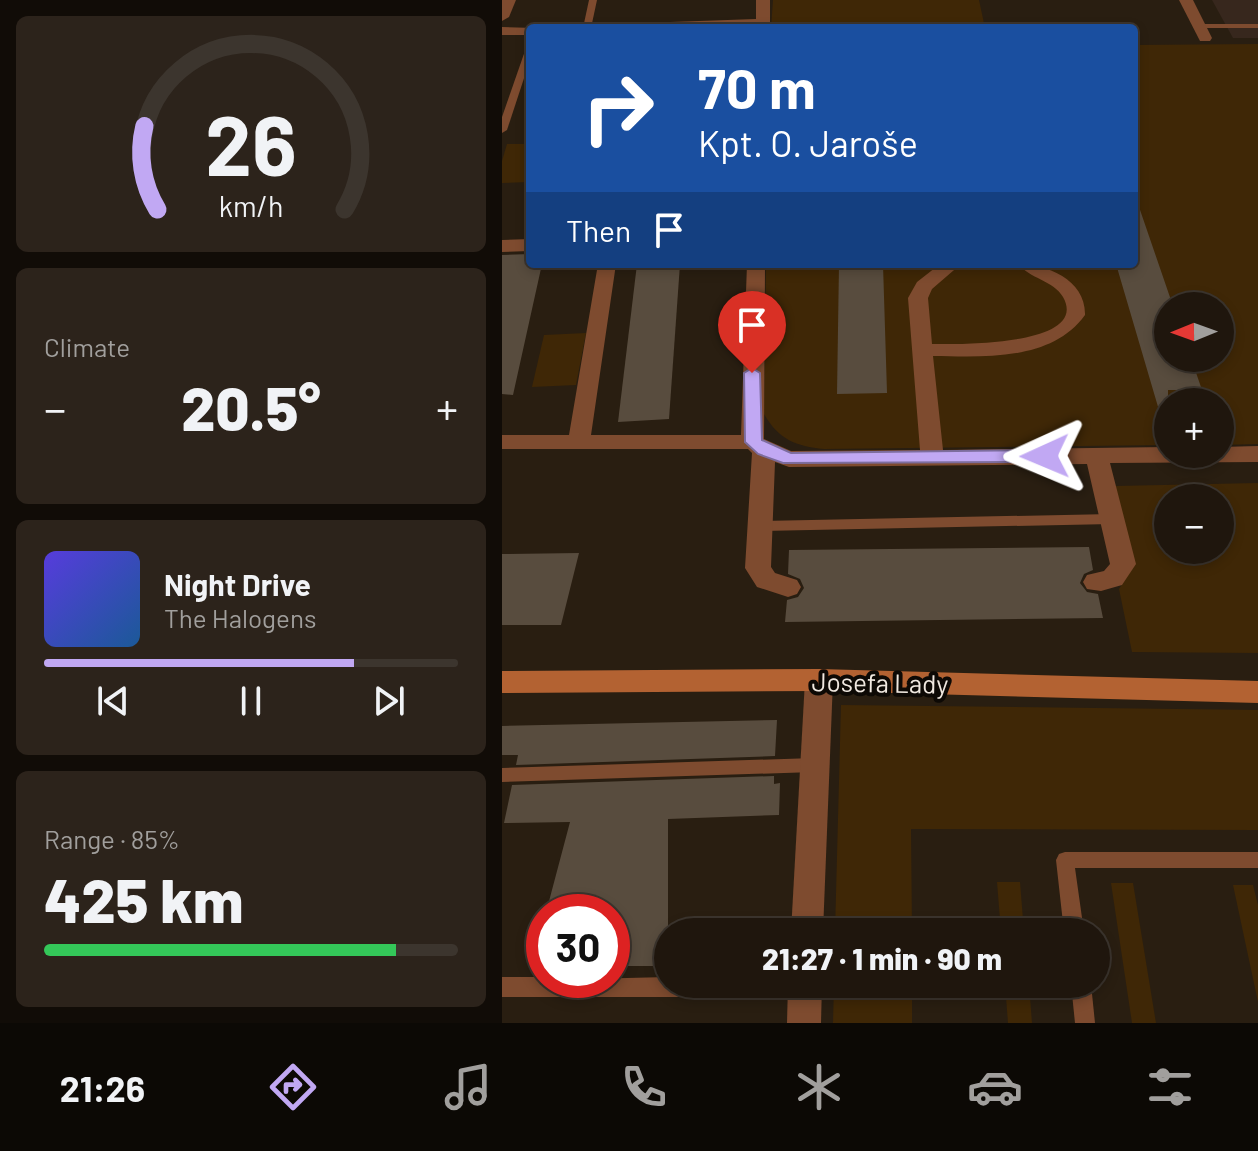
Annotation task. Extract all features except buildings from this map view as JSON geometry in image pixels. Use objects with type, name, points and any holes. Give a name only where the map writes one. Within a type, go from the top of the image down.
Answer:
[{"type":"street","points":[[502,17],[509,0]]},
{"type":"street","points":[[763,0],[763,24]]},
{"type":"street","points":[[1186,0],[1202,32]]},
{"type":"street","points":[[502,31],[526,31]]},
{"type":"street","points":[[502,246],[526,245]]},
{"type":"street","points":[[579,442],[606,268]]},
{"type":"street","points":[[756,268],[751,408],[759,446],[757,560],[760,574],[772,583],[788,587]]},
{"type":"street","points":[[932,458],[918,294],[947,268]]},
{"type":"street","points":[[922,350],[1027,344],[1063,330],[1075,315],[1072,295],[1063,285],[1034,268]]},
{"type":"street","points":[[502,442],[759,446],[789,459],[1258,454]]},
{"type":"street","points":[[1096,455],[1122,568],[1111,580],[1096,582]]},
{"type":"street","points":[[808,918],[819,680]]},
{"type":"street","name":"Josefa Lady","points":[[502,682],[819,680],[1258,692]]},
{"type":"street","points":[[804,1023],[805,998]]},
{"type":"lane","points":[[588,24],[593,0]]},
{"type":"lane","points":[[1202,32],[1258,26]]},
{"type":"lane","points":[[502,130],[526,60]]},
{"type":"lane","points":[[759,526],[1112,519]]},
{"type":"lane","points":[[502,775],[814,765]]},
{"type":"lane","points":[[1072,918],[1065,860],[1258,860]]},
{"type":"lane","points":[[502,987],[654,987]]},
{"type":"lane","points":[[1082,998],[1085,1023]]},
{"type":"shaded area","points":[[773,0],[979,0],[984,24],[771,24]]},
{"type":"shaded area","points":[[1212,0],[1258,0],[1258,38],[1233,38]]},
{"type":"shaded area","points":[[1258,44],[1258,444],[1234,445],[1234,388],[1154,388],[1154,445],[824,449],[789,440],[764,414],[766,268],[1138,268],[1138,45]]},
{"type":"shaded area","points":[[507,144],[526,144],[526,182],[502,183],[502,161]]},
{"type":"shaded area","points":[[586,333],[576,385],[532,387],[544,335]]},
{"type":"shaded area","points":[[1258,483],[1258,653],[1132,652],[1119,589],[1134,566],[1115,486],[1154,485],[1154,564],[1234,564],[1234,484],[1210,484]]},
{"type":"shaded area","points":[[841,705],[1258,710],[1258,830],[911,829],[912,918],[835,918]]},
{"type":"shaded area","points":[[997,882],[1020,882],[1023,918],[1000,918]]},
{"type":"shaded area","points":[[1111,883],[1133,883],[1156,1023],[1132,1023]]},
{"type":"shaded area","points":[[1233,885],[1253,885],[1258,905],[1258,1002]]},
{"type":"shaded area","points":[[834,998],[912,998],[912,1023],[833,1023]]},
{"type":"shaded area","points":[[1006,998],[1030,998],[1032,1023],[1008,1023]]},
{"type":"route","points":[[752,373],[753,442],[764,450],[789,459],[1045,456]]}]
